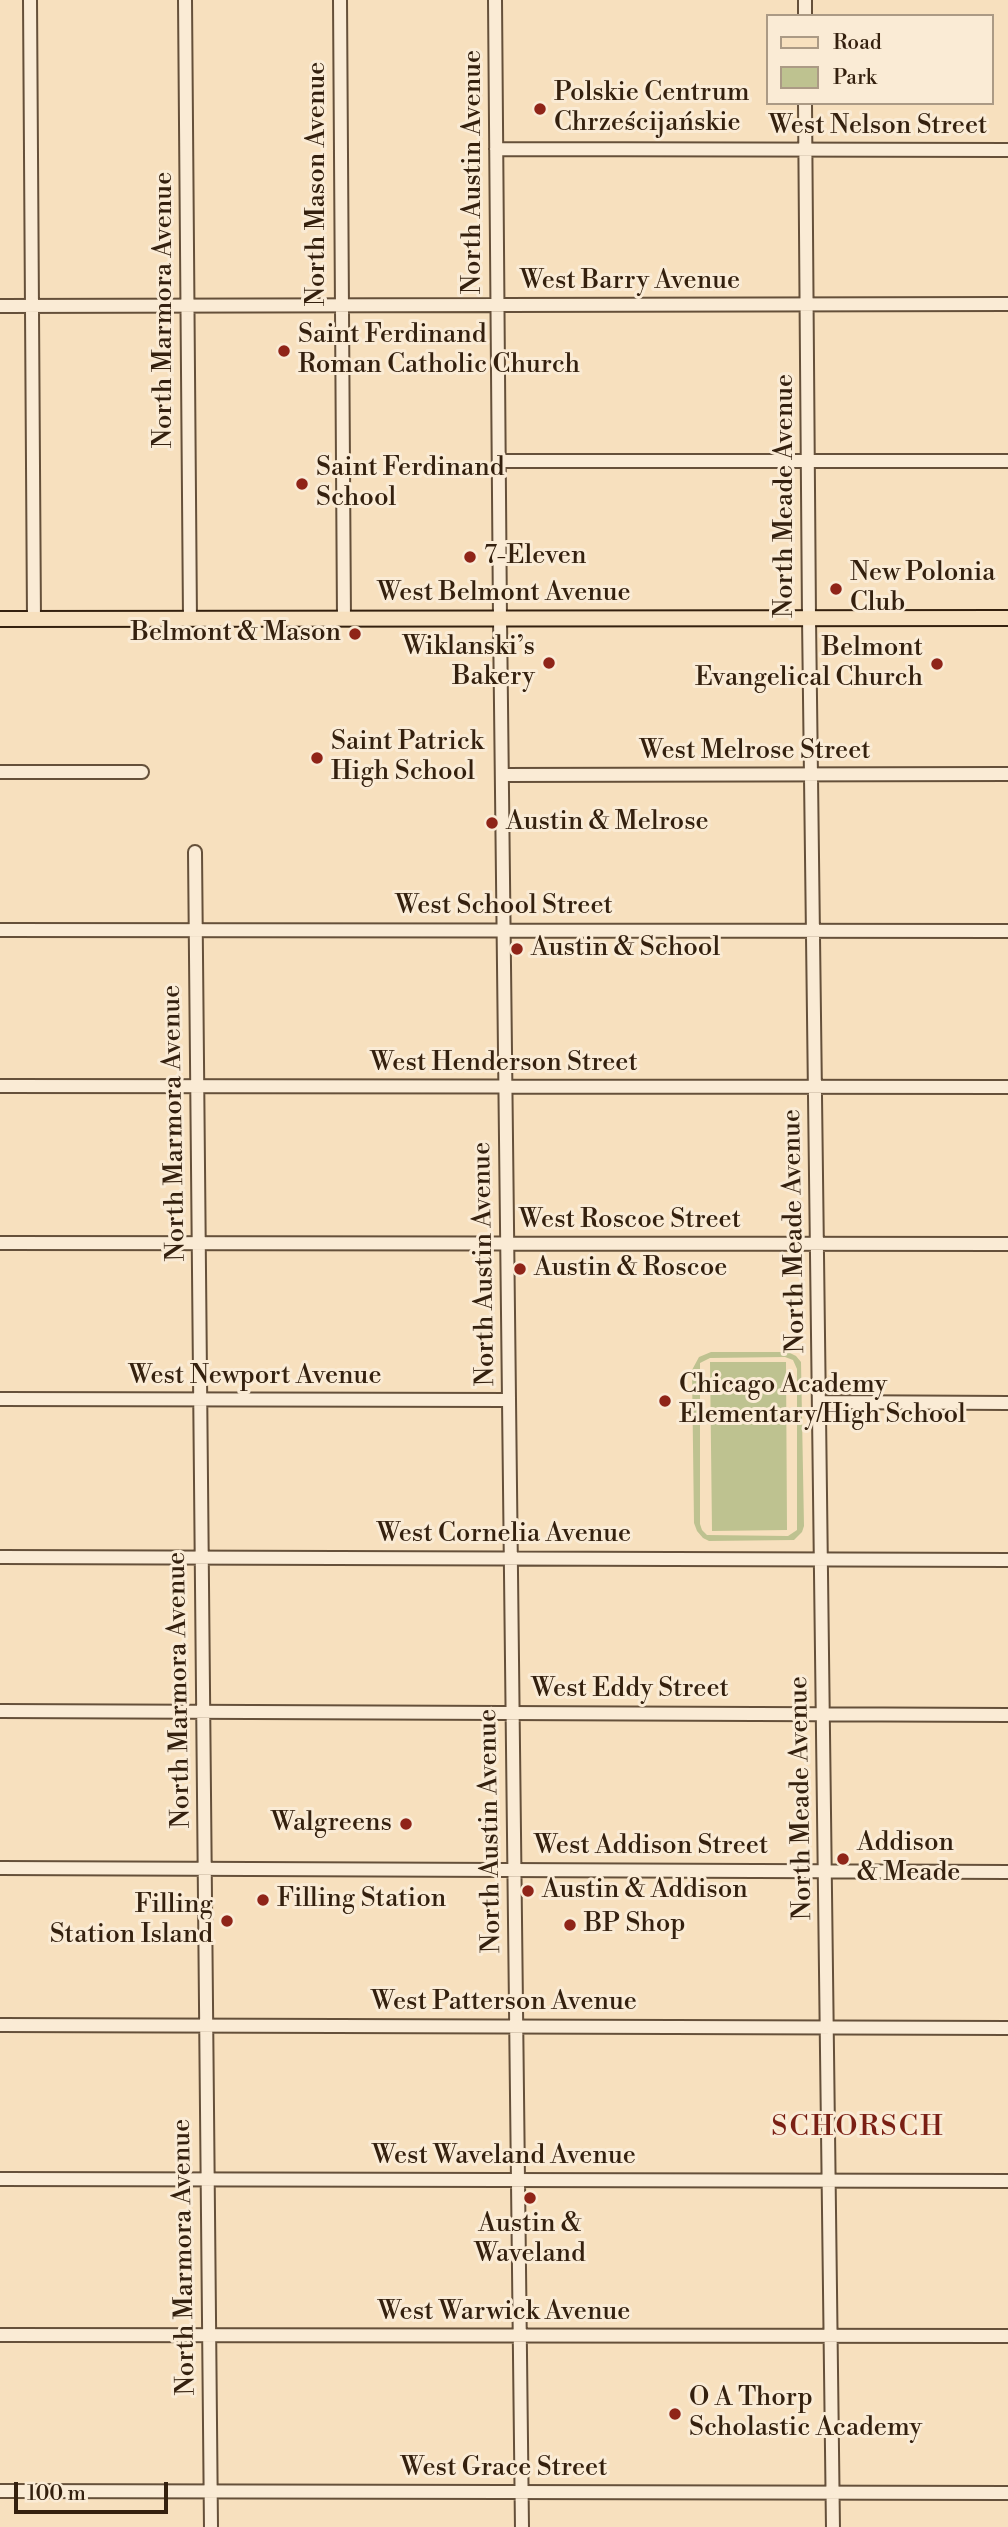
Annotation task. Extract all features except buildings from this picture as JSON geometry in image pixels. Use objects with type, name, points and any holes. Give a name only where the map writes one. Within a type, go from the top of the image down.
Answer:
[{"type":"main road","name":"West Belmont Avenue","points":[[0,619],[1008,618]]},
{"type":"street","points":[[30,0],[34,619]]},
{"type":"street","name":"North Marmora Avenue","points":[[185,0],[190,619]]},
{"type":"street","name":"North Mason Avenue","points":[[340,0],[344,619]]},
{"type":"street","name":"North Austin Avenue","points":[[495,0],[522,2527]]},
{"type":"street","name":"North Meade Avenue","points":[[806,105],[809,618],[833,2527]]},
{"type":"street","name":"West Nelson Street","points":[[496,149],[1008,150]]},
{"type":"street","name":"West Barry Avenue","points":[[0,306],[1008,304]]},
{"type":"street","points":[[499,461],[1008,461]]},
{"type":"street","points":[[0,772],[142,772]]},
{"type":"street","name":"West Melrose Street","points":[[502,775],[1008,774]]},
{"type":"street","name":"North Marmora Avenue","points":[[195,852],[211,2527]]},
{"type":"street","name":"West School Street","points":[[0,930],[1008,930]]},
{"type":"street","name":"West Henderson Street","points":[[0,1086],[1008,1087]]},
{"type":"street","name":"West Roscoe Street","points":[[0,1243],[1008,1244]]},
{"type":"street","name":"West Newport Avenue","points":[[0,1399],[509,1400]]},
{"type":"street","points":[[820,1402],[1008,1402]]},
{"type":"street","name":"West Cornelia Avenue","points":[[0,1557],[1008,1560]]},
{"type":"street","name":"West Eddy Street","points":[[0,1711],[1008,1714]]},
{"type":"street","name":"West Addison Street","points":[[0,1868],[1008,1872]]},
{"type":"street","name":"West Patterson Avenue","points":[[0,2025],[1008,2028]]},
{"type":"street","name":"West Waveland Avenue","points":[[0,2179],[1008,2181]]},
{"type":"street","name":"West Warwick Avenue","points":[[0,2335],[1008,2336]]},
{"type":"street","name":"West Grace Street","points":[[0,2491],[1008,2493]]},
{"type":"green space","points":[[711,1352],[788,1352],[801,1362],[804,1526],[794,1540],[709,1541],[697,1531],[694,1523],[692,1370],[699,1357]],"holes":[[[785,1357],[793,1360],[797,1369],[797,1530],[788,1536],[707,1535],[700,1524],[700,1363],[710,1358]]]},
{"type":"green space","points":[[710,1362],[786,1362],[787,1530],[712,1531]]},
{"type":"place","name":"Polskie Centrum Chrześcijańskie","points":[[540,109]]},
{"type":"place","name":"Saint Ferdinand Roman Catholic Church","points":[[284,351]]},
{"type":"place","name":"Saint Ferdinand School","points":[[302,484]]},
{"type":"place","name":"7-Eleven","points":[[470,557]]},
{"type":"place","name":"New Polonia Club","points":[[836,589]]},
{"type":"place","name":"Belmont & Mason","points":[[355,634]]},
{"type":"place","name":"Wiklanski’s Bakery","points":[[549,663]]},
{"type":"place","name":"Belmont Evangelical Church","points":[[937,664]]},
{"type":"place","name":"Saint Patrick High School","points":[[317,758]]},
{"type":"place","name":"Austin & Melrose","points":[[492,823]]},
{"type":"place","name":"Austin & School","points":[[517,949]]},
{"type":"place","name":"Austin & Roscoe","points":[[520,1269]]},
{"type":"place","name":"Chicago Academy Elementary/High School","points":[[665,1401]]},
{"type":"place","name":"Walgreens","points":[[406,1824]]},
{"type":"place","name":"Addison & Meade","points":[[843,1859]]},
{"type":"place","name":"Austin & Addison","points":[[528,1891]]},
{"type":"place","name":"Filling Station","points":[[263,1900]]},
{"type":"place","name":"Filling Station Island","points":[[227,1921]]},
{"type":"place","name":"BP Shop","points":[[570,1925]]},
{"type":"place","name":"Austin & Waveland","points":[[530,2198]]},
{"type":"place","name":"O A Thorp Scholastic Academy","points":[[675,2414]]},
{"type":"district","name":"SCHORSCH","points":[[858,2128]]}]
